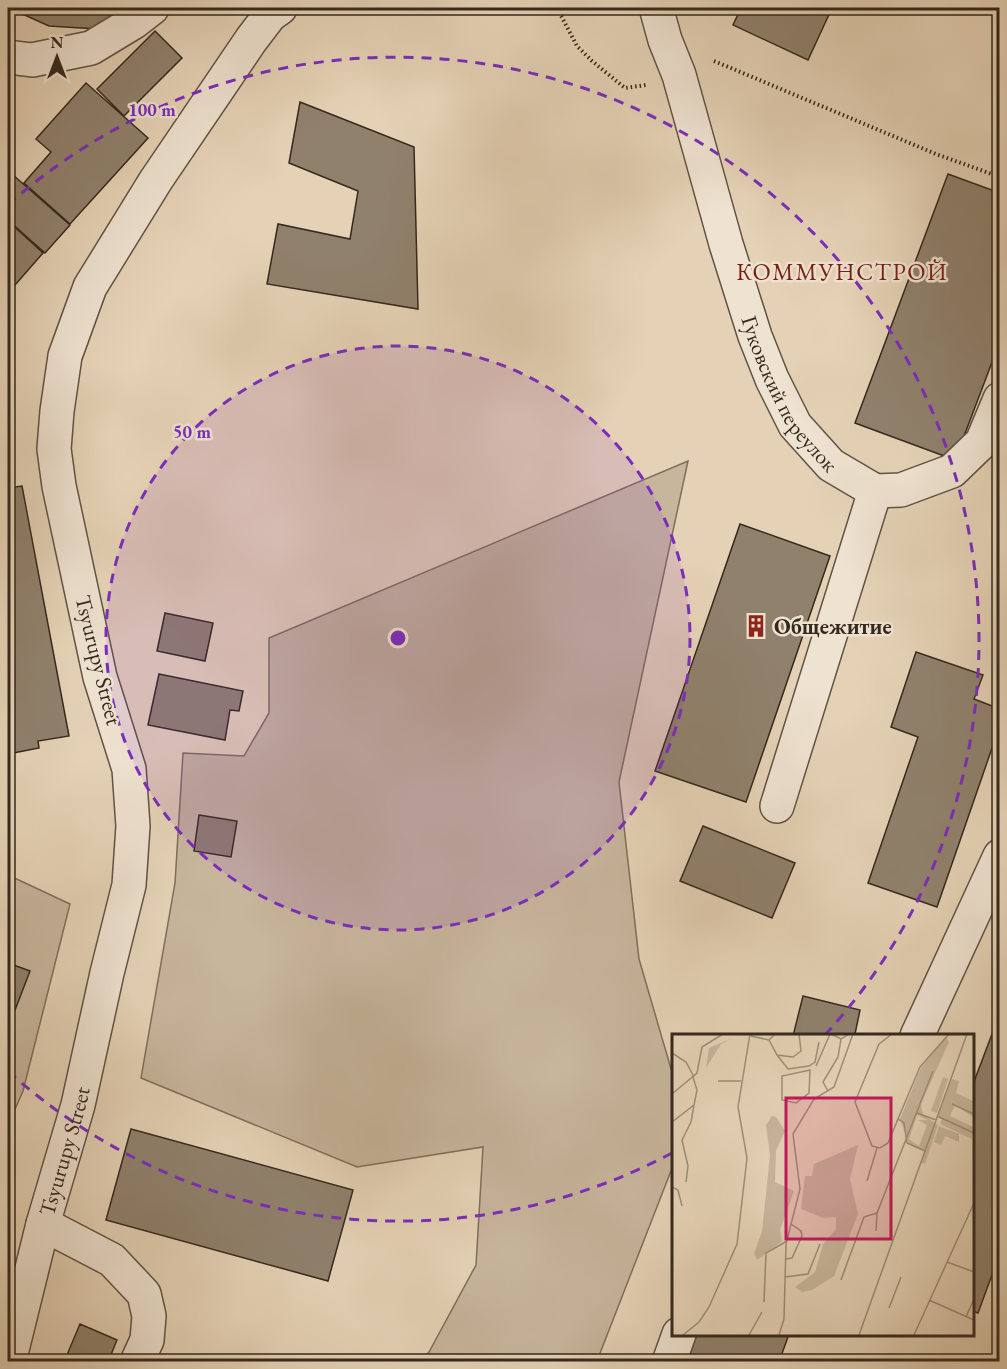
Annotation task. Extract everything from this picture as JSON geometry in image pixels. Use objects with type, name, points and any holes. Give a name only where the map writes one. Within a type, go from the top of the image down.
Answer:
[{"type":"street","points":[[8,57],[32,60],[91,48],[134,22],[152,8]]},
{"type":"street","name":"Tsyurupy Street","points":[[9,1362],[43,1224],[78,1105],[129,885],[133,826],[129,769],[100,677],[59,486],[54,449],[65,356],[90,287],[156,180],[251,40],[270,15],[279,8]]},
{"type":"street","name":"Гуковский переулок","points":[[659,8],[657,11],[664,40],[679,75],[726,244],[755,336],[772,379],[795,425],[831,465],[875,491]]},
{"type":"street","points":[[777,806],[875,491],[901,490],[952,471],[982,442],[999,399]]},
{"type":"street","points":[[918,1034],[999,856]]},
{"type":"street","points":[[43,1224],[112,1260],[144,1293],[149,1316],[147,1340],[137,1362]]},
{"type":"street","points":[[669,1362],[679,1336]]},
{"type":"path","points":[[557,8],[577,46],[626,88]]},
{"type":"path","points":[[713,60],[859,123],[999,177]]},
{"type":"shaded area","points":[[688,461],[619,782],[639,959],[672,1072],[672,1168],[597,1361],[419,1361],[429,1352],[476,1265],[483,1147],[357,1167],[141,1078],[175,883],[183,753],[244,756],[269,713],[269,638]]},
{"type":"shaded area","points":[[8,875],[70,904],[23,1091],[8,1125]]},
{"type":"building","points":[[9,8],[138,8],[98,29],[49,26]]},
{"type":"building","points":[[741,8],[832,8],[808,60],[733,25]]},
{"type":"building","points":[[155,31],[182,58],[124,116],[97,89]]},
{"type":"building","points":[[1000,78],[1000,95],[993,92]]},
{"type":"building","points":[[86,83],[148,138],[70,224],[24,183],[51,152],[36,139]]},
{"type":"building","points":[[300,102],[414,147],[418,309],[267,284],[278,224],[350,239],[358,191],[289,163]]},
{"type":"building","points":[[948,174],[1000,193],[1000,341],[955,460],[855,423]]},
{"type":"building","points":[[13,175],[70,225],[45,253],[8,220],[8,181]]},
{"type":"building","points":[[8,221],[43,253],[8,293]]},
{"type":"building","points":[[22,486],[69,736],[38,741],[39,748],[8,754],[8,488]]},
{"type":"building","name":"Общежитие","points":[[740,524],[830,556],[746,802],[655,771]]},
{"type":"building","points":[[165,613],[213,623],[205,661],[157,651]]},
{"type":"building","points":[[916,652],[983,675],[974,699],[1000,709],[1000,725],[937,907],[868,883],[918,737],[891,727]]},
{"type":"building","points":[[159,674],[243,691],[239,711],[230,710],[225,740],[148,725]]},
{"type":"building","points":[[199,815],[237,821],[231,857],[194,851]]},
{"type":"building","points":[[703,826],[795,863],[772,918],[680,881]]},
{"type":"building","points":[[8,963],[30,971],[10,1023],[8,1022]]},
{"type":"building","points":[[803,996],[860,1010],[855,1034],[794,1034]]},
{"type":"building","points":[[1000,1013],[1000,1253],[978,1313],[974,1312],[974,1082]]},
{"type":"building","points":[[131,1129],[353,1190],[328,1281],[106,1220]]},
{"type":"building","points":[[80,1324],[117,1340],[108,1362],[64,1362]]},
{"type":"building","points":[[696,1336],[788,1336],[779,1362],[687,1362]]},
{"type":"place","name":"Общежитие","points":[[756,626]]},
{"type":"district","name":"КОММУНСТРОЙ","points":[[842,272]]}]
